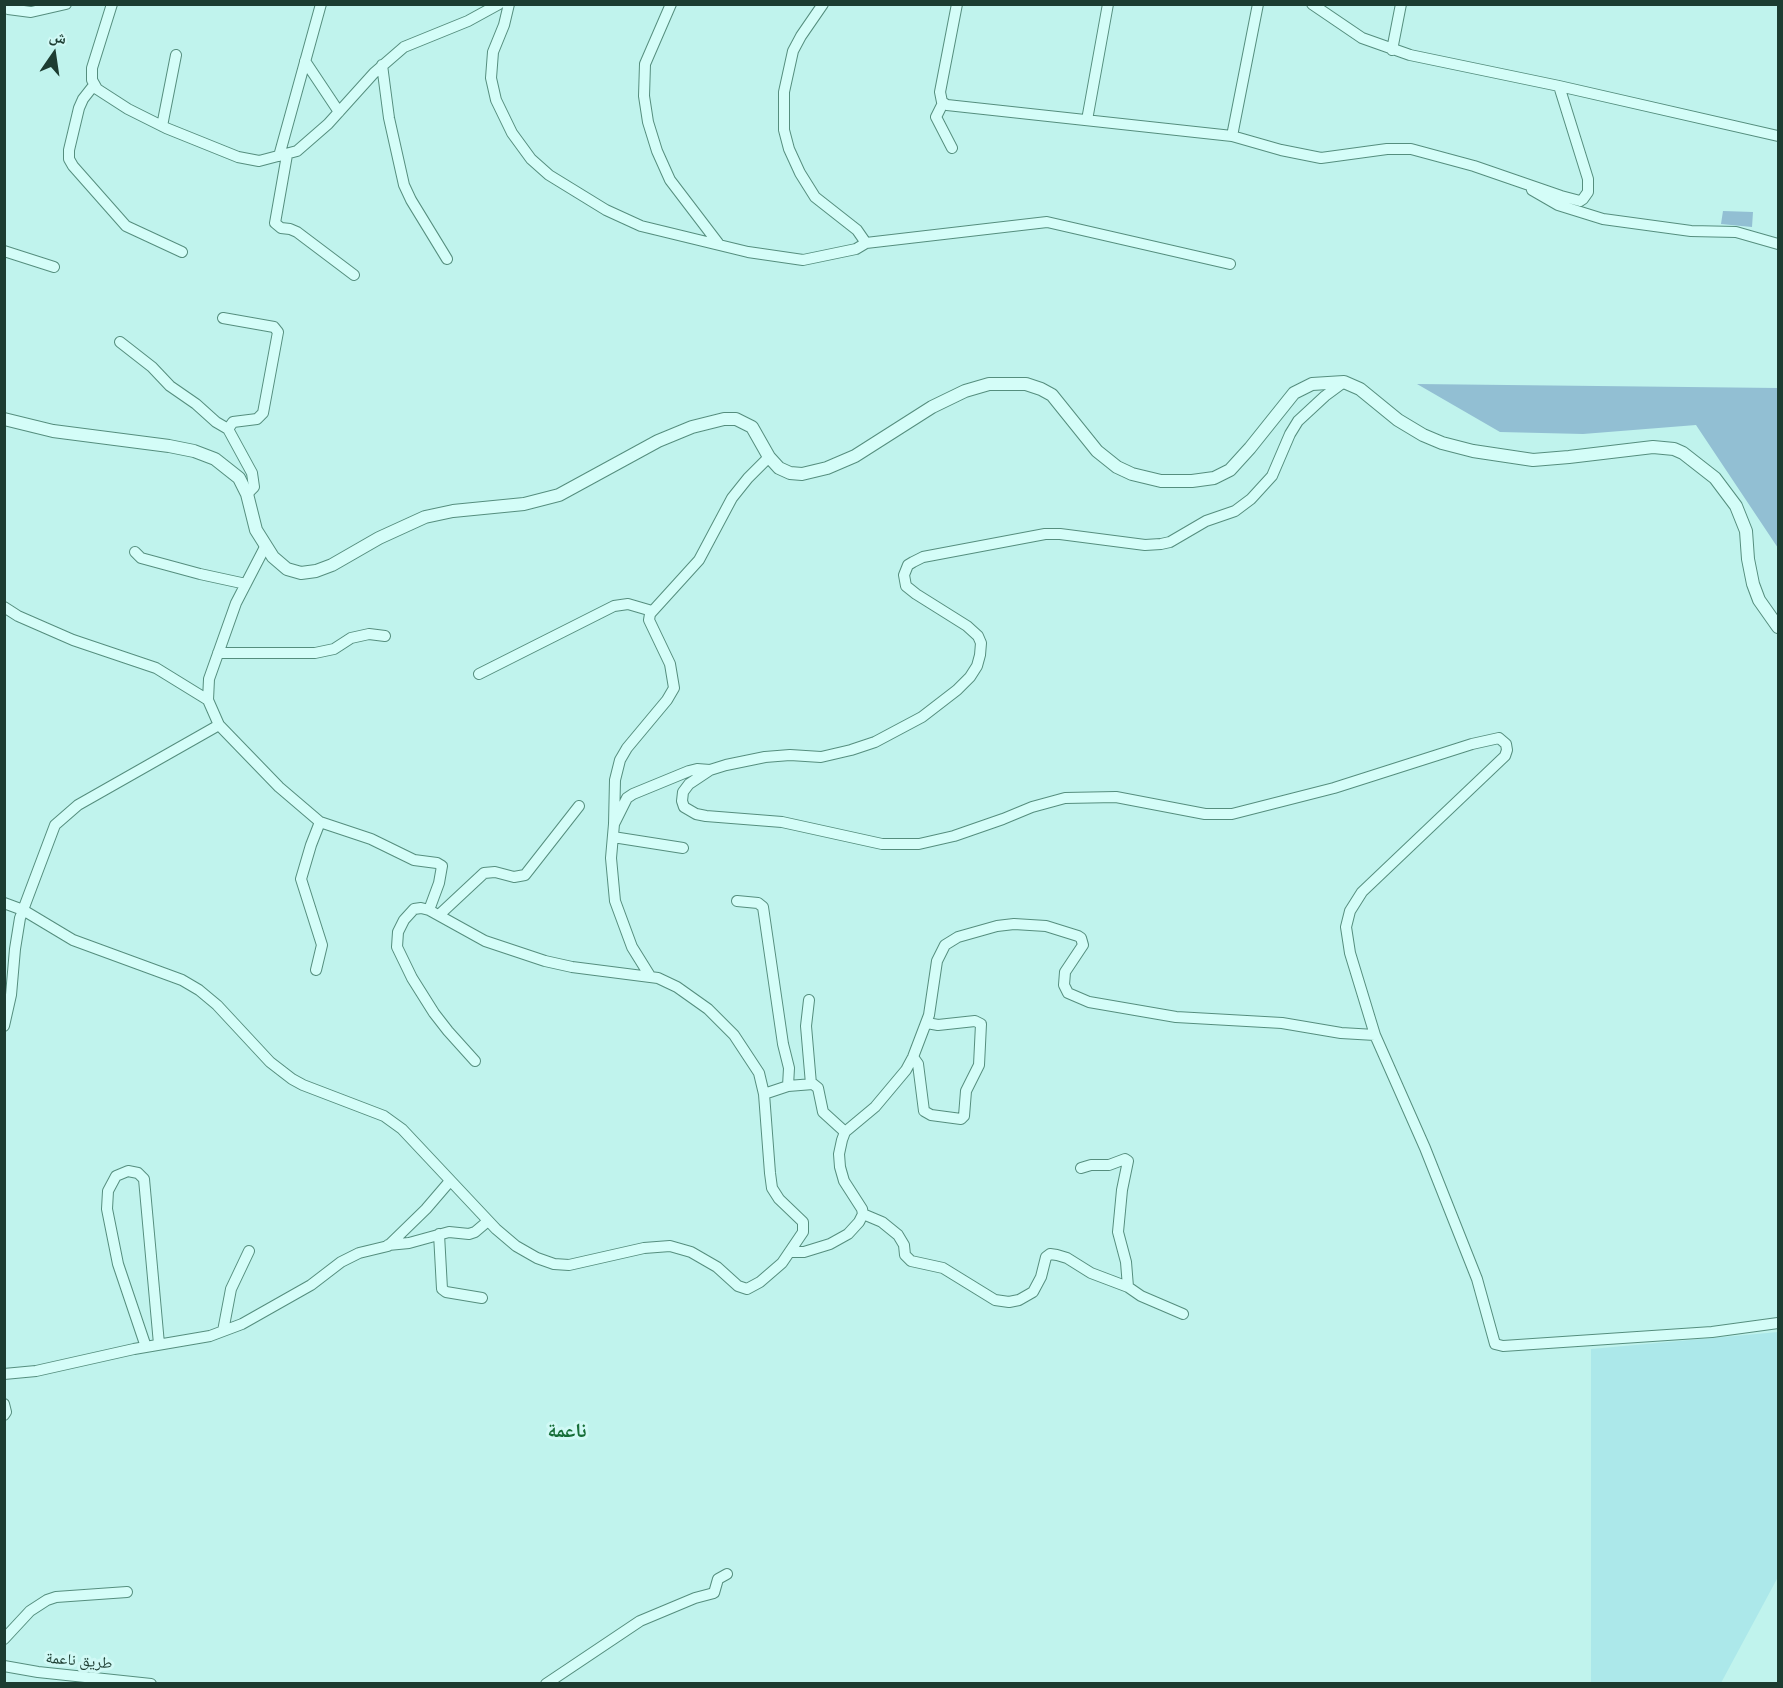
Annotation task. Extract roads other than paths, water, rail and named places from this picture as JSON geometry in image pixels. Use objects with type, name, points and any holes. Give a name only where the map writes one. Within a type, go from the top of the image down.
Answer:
[{"type":"street","points":[[6,9],[31,12],[66,4]]},
{"type":"street","points":[[112,4],[91,75],[94,84],[102,94],[162,126],[238,157],[259,161],[283,156],[302,147],[339,112],[382,65],[412,42],[468,21],[499,4]]},
{"type":"street","points":[[321,4],[283,156],[275,223],[281,228],[290,228],[297,232],[354,275]]},
{"type":"street","points":[[509,4],[506,21],[492,56],[492,85],[503,117],[520,147],[557,181],[629,221],[748,252],[803,260],[856,249],[866,243],[1047,222],[1230,264]]},
{"type":"street","points":[[671,4],[645,64],[644,96],[648,122],[657,151],[670,180],[718,243]]},
{"type":"street","points":[[823,4],[793,51],[784,92],[784,130],[789,149],[800,173],[815,197],[857,230],[866,243]]},
{"type":"street","points":[[943,103],[940,99],[940,92],[957,4]]},
{"type":"street","points":[[1087,120],[1108,4]]},
{"type":"street","points":[[1232,136],[1258,4]]},
{"type":"street","points":[[1312,4],[1354,34],[1392,50],[1779,136]]},
{"type":"street","points":[[1392,50],[1401,4]]},
{"type":"street","points":[[162,126],[176,56]]},
{"type":"street","points":[[305,61],[339,112]]},
{"type":"street","points":[[382,65],[389,118],[404,185],[447,259]]},
{"type":"street","points":[[94,84],[78,108],[69,159],[126,226],[182,252]]},
{"type":"street","points":[[943,103],[1232,136],[1253,140],[1281,150],[1322,158],[1387,149],[1411,149],[1474,166],[1576,201],[1583,199],[1588,192],[1588,175],[1558,86]]},
{"type":"street","points":[[943,103],[936,117],[952,148]]},
{"type":"street","points":[[1522,183],[1545,199],[1592,217],[1691,231],[1736,232],[1779,244]]},
{"type":"street","points":[[4,251],[54,267]]},
{"type":"street","points":[[223,318],[274,327],[278,332],[263,413],[257,419],[233,422],[228,429]]},
{"type":"street","points":[[120,342],[152,367],[170,386],[228,429],[254,480],[254,487],[247,494]]},
{"type":"street","points":[[1344,382],[1298,421],[1272,476],[1251,499],[1238,510],[1206,521],[1170,542],[1145,545],[1045,534],[923,557],[913,562],[906,570],[904,581],[906,586],[967,626],[978,636],[981,643],[980,655],[977,666],[970,677],[922,717],[866,745],[831,756],[765,757],[732,763],[710,771],[689,784],[683,792],[684,807],[696,814],[782,822],[882,844],[913,844],[954,836],[1032,807],[1065,798],[1116,797],[1205,814],[1232,814],[1323,791],[1466,746],[1499,738],[1506,744],[1505,756],[1438,822],[1377,876],[1354,901],[1346,927],[1347,943],[1375,1035],[1425,1148],[1477,1279],[1495,1344],[1503,1346],[1700,1333],[1779,1323]]},
{"type":"street","points":[[4,419],[53,431],[144,441],[194,451],[215,459],[239,478],[247,494],[253,523],[276,561],[292,572],[301,573],[316,571],[339,561],[379,538],[425,517],[524,504],[559,495],[658,441],[692,427],[724,419],[736,419],[752,427],[769,457],[779,468],[802,474],[815,472],[855,456],[932,406],[965,391],[989,384],[1019,383],[1035,386],[1052,395],[1097,451],[1125,471],[1161,481],[1204,479],[1222,475],[1238,463],[1294,393],[1312,384],[1344,382],[1360,390],[1398,420],[1424,435],[1473,452],[1533,460],[1653,447],[1674,449],[1683,453],[1715,478],[1737,506],[1746,531],[1753,584],[1759,600],[1779,627]]},
{"type":"street","points":[[650,976],[632,947],[615,901],[611,858],[615,780],[620,760],[674,688],[668,658],[649,620],[652,611],[699,560],[732,498],[769,457]]},
{"type":"street","points":[[266,547],[236,603],[209,679],[208,700],[213,715],[219,725],[279,787],[321,822],[371,840],[414,860],[437,863],[442,866],[434,913]]},
{"type":"street","points":[[135,552],[141,558],[246,584]]},
{"type":"street","points":[[479,674],[614,606],[628,603],[652,611]]},
{"type":"street","points":[[4,607],[18,616],[74,640],[156,668],[208,700]]},
{"type":"street","points":[[218,653],[315,653],[334,649],[351,638],[369,634],[385,636]]},
{"type":"street","points":[[4,1026],[11,995],[18,928],[51,834],[59,820],[87,800],[219,725]]},
{"type":"street","points":[[614,824],[627,798],[633,794],[689,771],[697,769],[710,771]]},
{"type":"street","points":[[434,913],[484,873],[495,872],[514,877],[525,875],[579,806]]},
{"type":"street","points":[[316,970],[322,945],[301,879],[310,845],[321,822]]},
{"type":"street","points":[[613,837],[683,848]]},
{"type":"street","points":[[737,902],[758,903],[763,907],[783,1044],[789,1068],[788,1086]]},
{"type":"street","points":[[4,903],[23,910],[73,940],[190,984],[212,1001],[282,1072],[303,1085],[369,1110],[391,1121],[408,1135],[488,1221],[516,1246],[537,1258],[554,1264],[569,1264],[644,1248],[670,1246],[691,1252],[717,1267],[738,1286],[747,1289],[775,1270],[791,1252],[803,1232],[804,1227],[799,1218],[778,1199],[772,1188],[764,1094],[756,1066],[735,1037],[697,1000],[677,987],[650,976],[572,967],[545,961],[485,941],[421,908],[408,914],[398,932],[397,947],[412,978],[435,1013],[475,1061]]},
{"type":"street","points":[[1183,1314],[1091,1272],[1067,1258],[1050,1254],[1046,1257],[1041,1277],[1033,1292],[1019,1300],[1009,1302],[995,1300],[943,1268],[911,1261],[905,1255],[904,1245],[898,1234],[882,1222],[863,1214],[844,1180],[840,1167],[839,1154],[845,1132],[875,1107],[906,1070],[913,1057],[927,1023],[935,971],[945,945],[968,933],[1014,924],[1046,926],[1081,938],[1083,945],[1065,972],[1064,985],[1068,993],[1089,1002],[1176,1017],[1282,1023],[1341,1033],[1375,1035]]},
{"type":"street","points":[[809,1000],[806,1026],[811,1084]]},
{"type":"street","points":[[913,1057],[918,1064],[924,1111],[932,1115],[961,1119],[964,1116],[966,1091],[979,1065],[981,1024],[975,1021],[938,1025],[927,1023]]},
{"type":"street","points":[[764,1094],[788,1086],[811,1084],[818,1088],[823,1112],[845,1132]]},
{"type":"street","points":[[1081,1168],[1091,1165],[1104,1166],[1127,1159],[1118,1235],[1126,1262],[1128,1287]]},
{"type":"street","points":[[146,1347],[118,1264],[107,1209],[108,1191],[116,1176],[128,1171],[138,1173],[144,1179],[159,1344]]},
{"type":"street","points":[[388,1246],[426,1209],[450,1181]]},
{"type":"street","points":[[791,1252],[804,1252],[839,1240],[855,1227],[863,1214]]},
{"type":"street","points":[[4,1374],[36,1371],[159,1344],[210,1336],[242,1324],[311,1285],[340,1262],[359,1253],[410,1243],[448,1232],[469,1234],[488,1221]]},
{"type":"street","points":[[440,1234],[442,1289],[446,1292],[482,1298]]},
{"type":"street","points":[[223,1331],[231,1289],[249,1251]]},
{"type":"street","points":[[4,1404],[6,1410],[4,1415]]},
{"type":"street","points":[[546,1683],[640,1621],[695,1598],[714,1593],[718,1579],[727,1574]]},
{"type":"street","points":[[4,1639],[30,1611],[47,1600],[56,1597],[127,1592]]},
{"type":"street","name":"طريق ناعمة","points":[[4,1666],[38,1678],[151,1683]]},
{"type":"district","name":"ناعمة","points":[[567,1431]]}]
